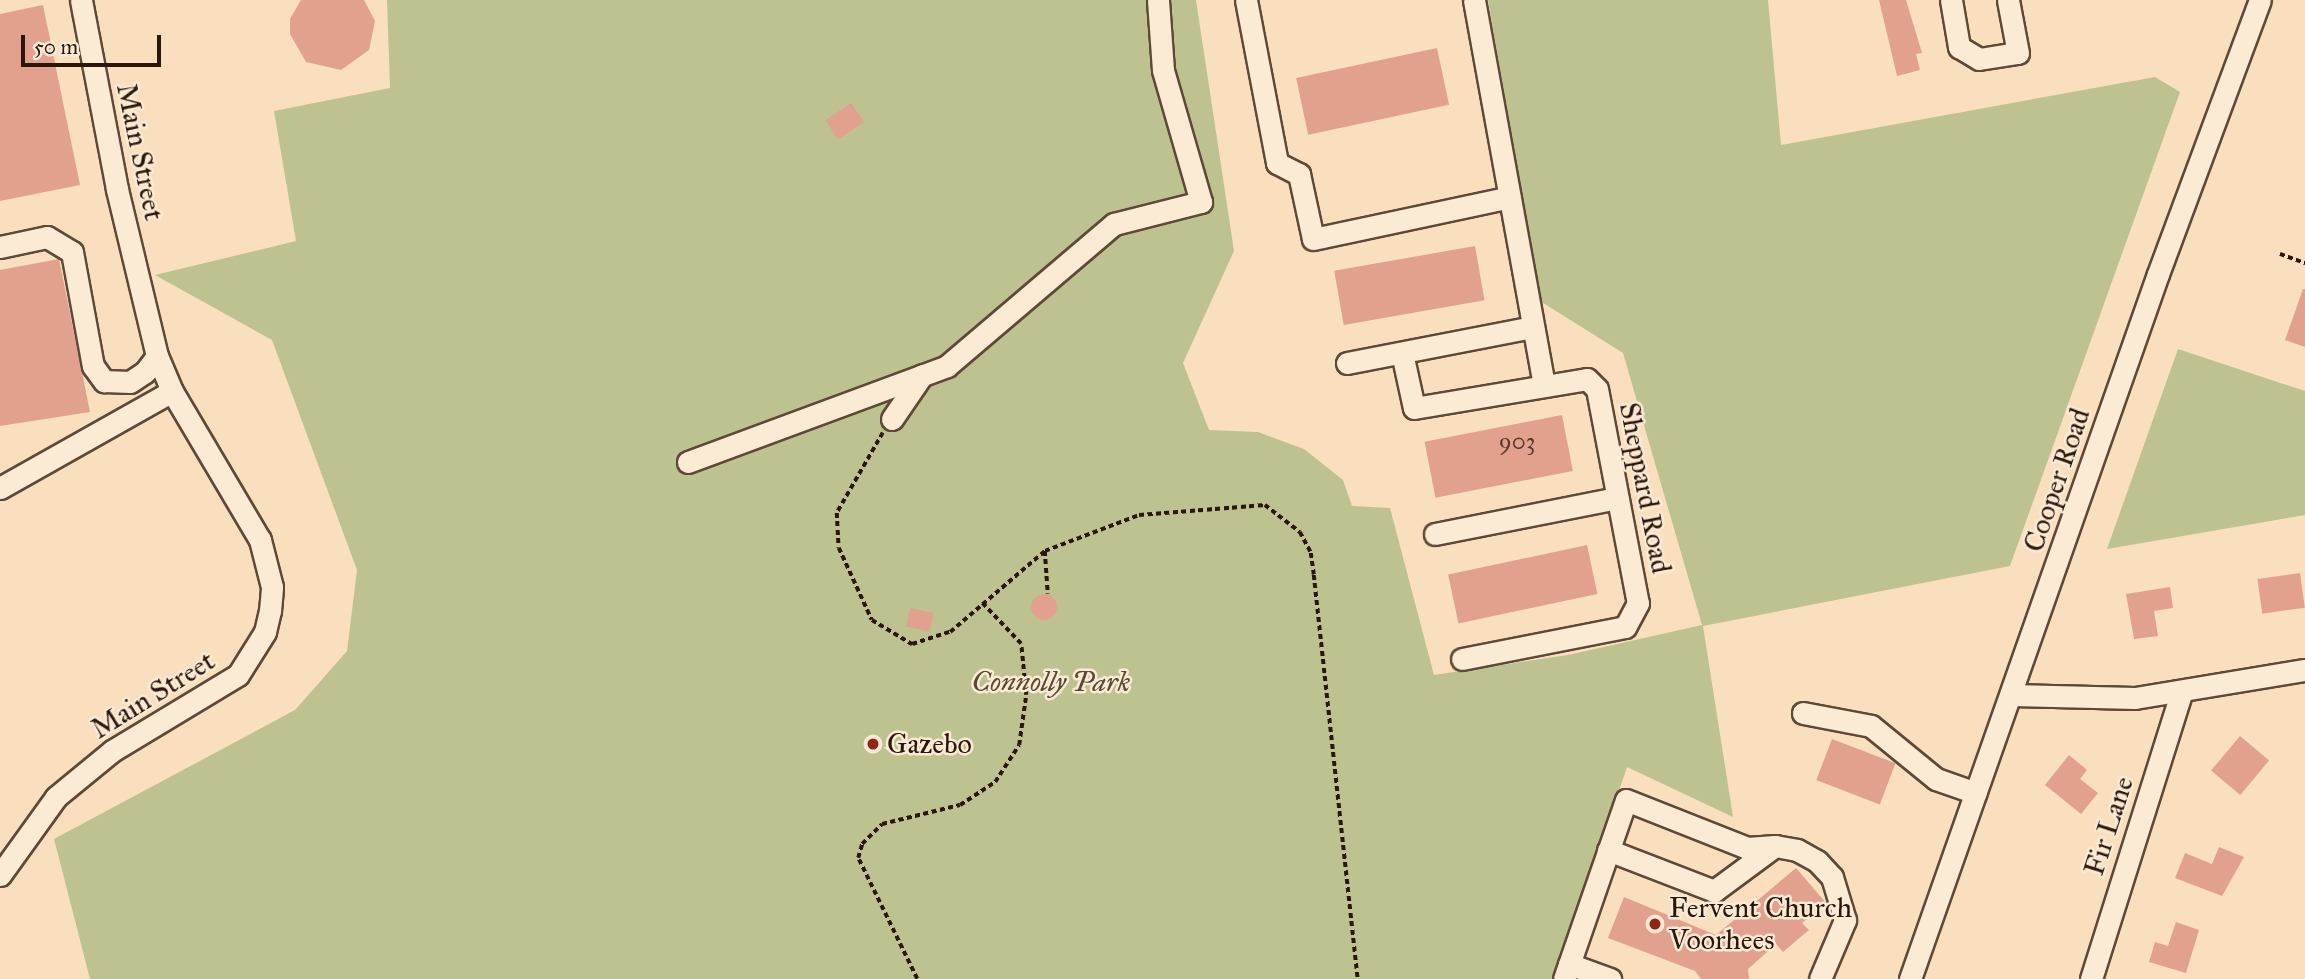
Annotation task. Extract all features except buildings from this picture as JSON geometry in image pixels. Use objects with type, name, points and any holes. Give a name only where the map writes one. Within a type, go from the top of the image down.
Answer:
[{"type":"street","name":"Main Street","points":[[0,875],[56,797],[112,751],[238,675],[265,632],[272,587],[260,540],[172,391],[157,356],[117,189],[81,0]]},
{"type":"street","points":[[688,462],[947,366],[1114,224],[1201,202],[1163,70],[1158,0]]},
{"type":"street","points":[[1246,0],[1277,163],[1299,174],[1313,239],[1510,197]]},
{"type":"street","points":[[1402,353],[1414,408],[1544,386],[1474,0]]},
{"type":"street","points":[[1951,0],[1959,45],[1965,54],[1979,60],[2018,53],[2008,0]]},
{"type":"street","name":"Cooper Road","points":[[1910,979],[2158,274],[2260,0]]},
{"type":"street","points":[[0,247],[47,237],[72,252],[93,366],[102,379],[127,383],[145,372],[157,356]]},
{"type":"street","points":[[1347,363],[1533,327]]},
{"type":"street","points":[[892,419],[922,375]]},
{"type":"street","name":"Sheppard Road","points":[[1462,659],[1625,627],[1638,603],[1597,389],[1587,379],[1544,386]]},
{"type":"street","points":[[0,488],[172,391]]},
{"type":"street","points":[[1435,534],[1617,498]]},
{"type":"street","points":[[2012,695],[2135,698],[2305,670]]},
{"type":"street","name":"Fir Lane","points":[[2091,979],[2182,691]]},
{"type":"street","points":[[1803,713],[1871,726],[1936,779],[1976,793]]},
{"type":"street","points":[[1610,979],[1566,971],[1626,800],[1747,848],[1775,846],[1797,850],[1817,861],[1832,877],[1842,898],[1845,920],[1819,979]]},
{"type":"street","points":[[1608,850],[1714,891],[1775,846]]},
{"type":"path","points":[[2280,254],[2305,263]]},
{"type":"path","points":[[892,419],[837,513],[839,548],[872,620],[912,644],[932,641],[950,632],[980,601],[1045,551],[1139,515],[1265,505],[1285,516],[1300,532],[1311,553],[1314,575],[1358,979]]},
{"type":"path","points":[[1045,551],[1048,594]]},
{"type":"path","points":[[917,979],[858,858],[862,844],[882,824],[960,805],[995,782],[1019,745],[1026,695],[1021,644],[980,601]]},
{"type":"green space","name":"Connolly Park","points":[[387,0],[1196,0],[1234,251],[1183,363],[1209,430],[1258,432],[1304,449],[1343,480],[1352,506],[1390,508],[1434,675],[1568,655],[1702,625],[1623,353],[1540,301],[1488,0],[1768,0],[1781,145],[2155,77],[2180,92],[2010,566],[1703,626],[1733,817],[1627,767],[1556,979],[90,979],[54,839],[295,710],[347,651],[357,570],[272,340],[155,275],[296,241],[274,111],[390,88]]},
{"type":"green space","points":[[2178,349],[2305,391],[2305,515],[2107,549]]},
{"type":"place","name":"Gazebo","points":[[873,744]]},
{"type":"place","name":"Fervent Church Voorhees","points":[[1655,924]]}]
